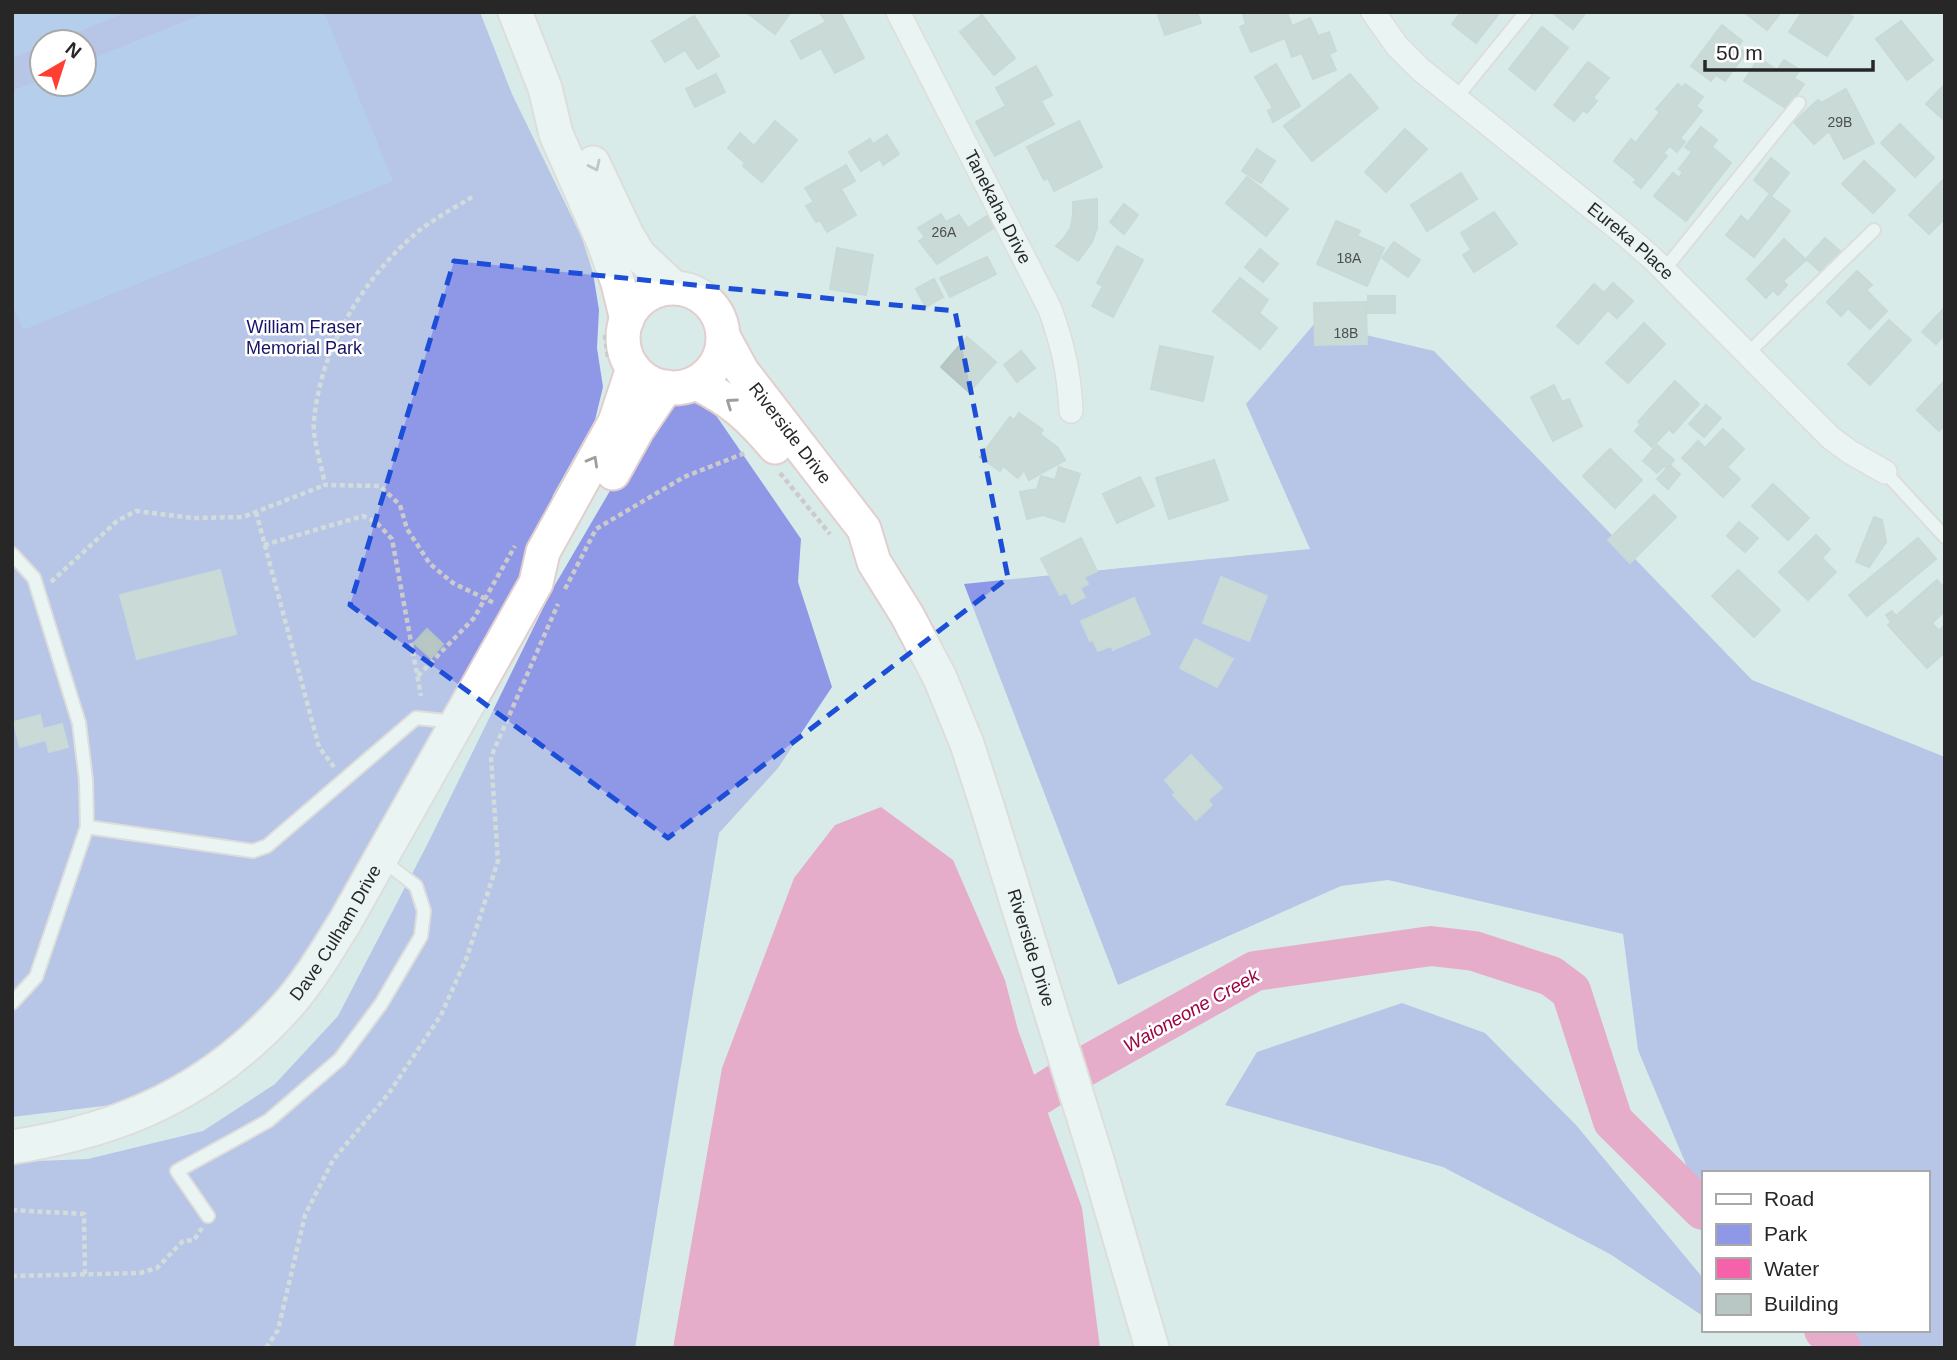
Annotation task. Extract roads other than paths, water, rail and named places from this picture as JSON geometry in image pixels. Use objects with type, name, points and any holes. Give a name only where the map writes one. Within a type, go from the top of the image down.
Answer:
[{"type":"main road","points":[[515,12],[545,88],[556,134],[604,243],[618,283],[615,325]]},
{"type":"main road","points":[[545,88],[576,125],[639,255],[672,286],[704,299],[716,312],[725,340],[710,373],[681,385],[655,386],[621,366],[628,361],[624,347],[624,331],[615,325]]},
{"type":"main road","points":[[615,325],[652,292],[672,286]]},
{"type":"main road","name":"Riverside Drive","points":[[725,340],[742,371],[863,529],[874,562],[907,615],[940,678],[967,744],[1063,1048],[1152,1348]]},
{"type":"main road","name":"Dave Culham Drive","points":[[12,1147],[62,1139],[100,1129],[154,1108],[214,1072],[242,1051],[288,1004],[313,973],[345,922],[536,583],[543,552],[615,422],[621,366]]},
{"type":"main road","name":"Riverside Drive","points":[[681,385],[732,403],[750,417],[790,463],[848,540],[874,562]]},
{"type":"main road","name":"Dave Culham Drive","points":[[536,583],[561,563],[590,526],[637,430],[681,385]]},
{"type":"street","name":"Tanekaha Drive","points":[[898,12],[1050,309],[1069,374],[1071,411]]},
{"type":"street","name":"Eureka Place","points":[[1373,12],[1398,46],[1420,69],[1622,232],[1664,270],[1831,438],[1885,472]]},
{"type":"lane","points":[[1456,98],[1526,12]]},
{"type":"lane","points":[[1664,270],[1799,103]]},
{"type":"lane","points":[[1748,354],[1874,230]]},
{"type":"lane","points":[[1885,472],[1945,537]]},
{"type":"lane","points":[[12,554],[34,578],[79,723],[86,780],[87,827],[36,977],[12,1003]]},
{"type":"lane","points":[[87,827],[253,851],[267,846],[416,718],[457,722]]},
{"type":"lane","points":[[208,1216],[177,1171],[268,1121],[340,1059],[381,1004],[421,936],[424,911],[416,886],[380,858]]},
{"type":"water","points":[[881,807],[953,860],[1005,980],[1018,1030],[1082,1208],[1100,1348],[673,1348],[722,1068],[794,878],[835,825]]},
{"type":"waterway","name":"Waioneone Creek","points":[[991,1116],[1041,1094],[1080,1069],[1255,971],[1431,946],[1474,951],[1551,976],[1571,991],[1613,1121],[1702,1209]]},
{"type":"waterway","name":"Waioneone Creek","points":[[1826,1332],[1841,1348]]},
{"type":"park label","name":"William Fraser Memorial Park","points":[[304,337]]}]
